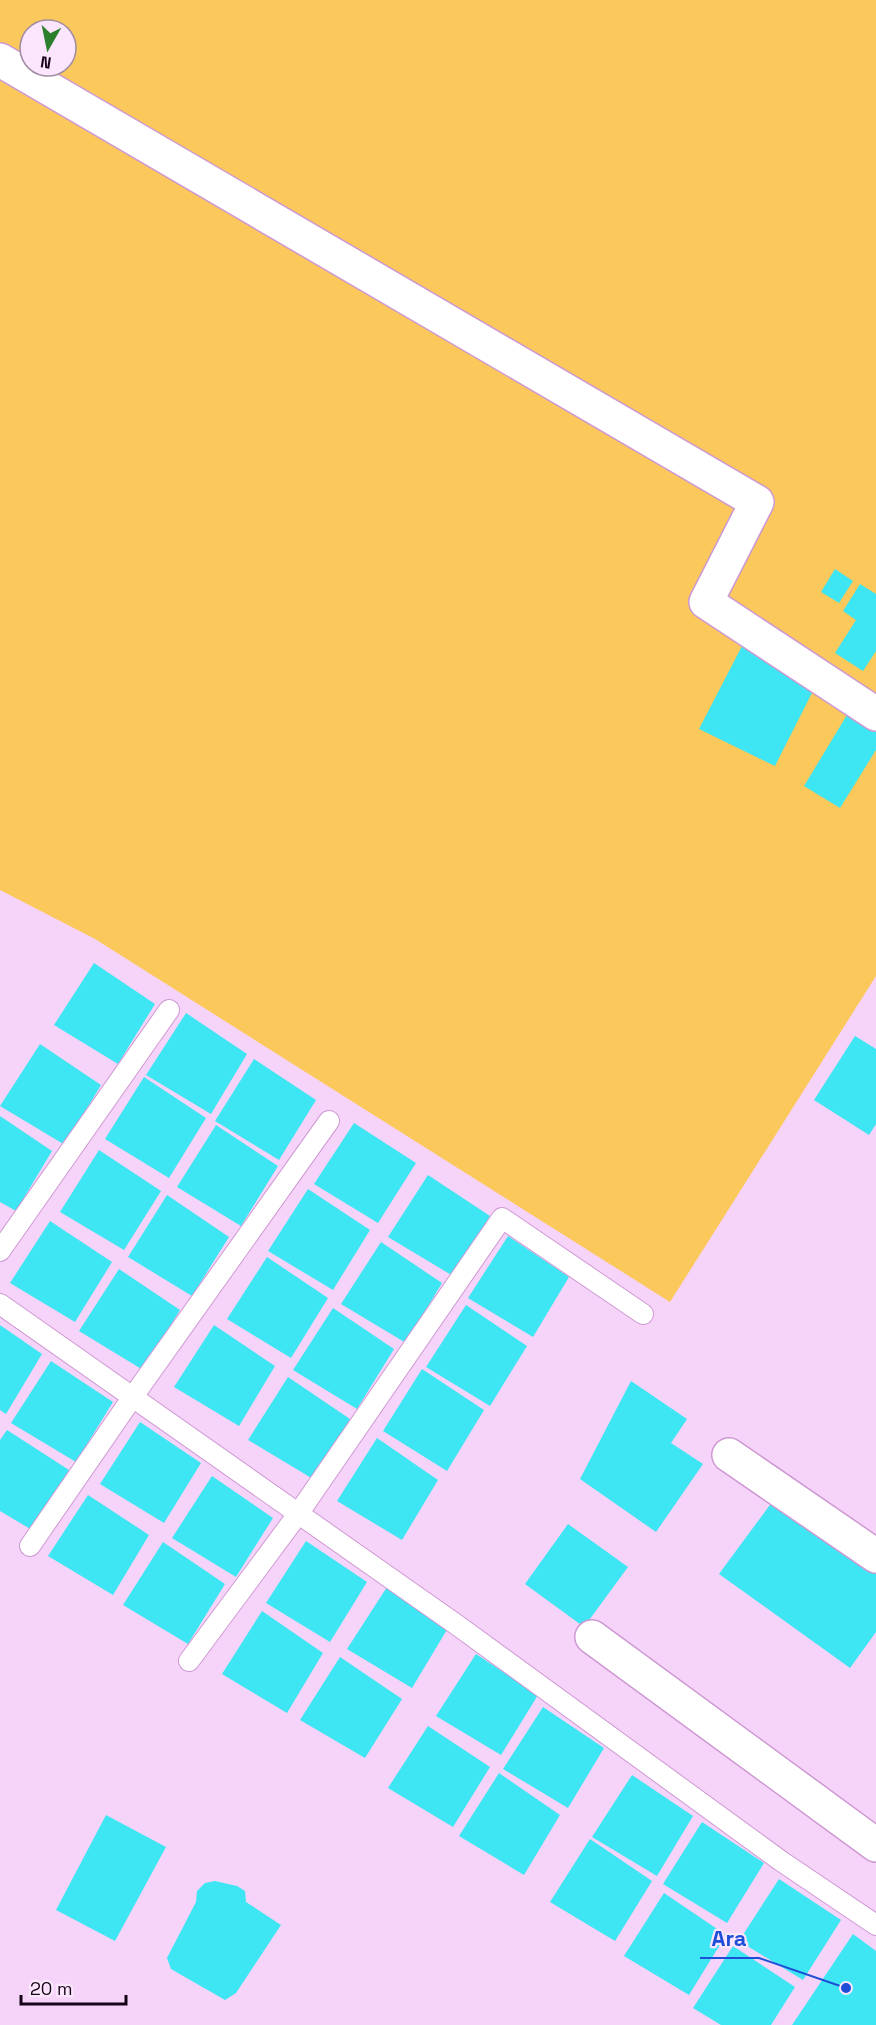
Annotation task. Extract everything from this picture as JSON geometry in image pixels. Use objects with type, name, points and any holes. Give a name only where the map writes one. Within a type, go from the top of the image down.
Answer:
[{"type":"street","points":[[0,60],[757,502],[706,602],[876,714]]},
{"type":"street","points":[[729,1455],[876,1556]]},
{"type":"street","points":[[592,1637],[876,1845]]},
{"type":"lane","points":[[0,1251],[169,1010]]},
{"type":"lane","points":[[30,1546],[329,1121]]},
{"type":"lane","points":[[189,1661],[298,1514],[502,1218],[643,1314]]},
{"type":"lane","points":[[0,1304],[457,1625],[773,1856],[876,1926]]},
{"type":"shaded area","points":[[0,0],[876,0],[876,976],[670,1302],[95,939],[0,890]]},
{"type":"building","points":[[835,569],[853,581],[839,603],[821,592]]},
{"type":"building","points":[[860,584],[876,594],[876,651],[863,671],[835,653],[856,620],[843,611]]},
{"type":"building","points":[[742,646],[817,683],[775,766],[699,729]]},
{"type":"building","points":[[853,705],[876,719],[876,750],[840,808],[804,786]]},
{"type":"building","points":[[94,963],[155,1004],[118,1064],[54,1025]]},
{"type":"building","points":[[186,1013],[247,1054],[211,1114],[146,1075]]},
{"type":"building","points":[[855,1036],[876,1049],[876,1124],[869,1135],[814,1100]]},
{"type":"building","points":[[40,1044],[101,1085],[65,1145],[0,1106]]},
{"type":"building","points":[[254,1059],[316,1100],[279,1160],[215,1121]]},
{"type":"building","points":[[144,1077],[206,1118],[169,1178],[105,1139]]},
{"type":"building","points":[[0,1116],[52,1151],[16,1211],[0,1202]]},
{"type":"building","points":[[354,1123],[416,1163],[378,1223],[314,1184]]},
{"type":"building","points":[[216,1125],[278,1166],[241,1226],[177,1187]]},
{"type":"building","points":[[99,1150],[161,1191],[124,1250],[60,1212]]},
{"type":"building","points":[[428,1175],[490,1216],[453,1276],[388,1237]]},
{"type":"building","points":[[308,1189],[370,1230],[333,1290],[268,1251]]},
{"type":"building","points":[[167,1195],[229,1237],[192,1296],[128,1257]]},
{"type":"building","points":[[50,1221],[112,1262],[75,1322],[10,1283]]},
{"type":"building","points":[[508,1236],[569,1277],[533,1337],[468,1298]]},
{"type":"building","points":[[381,1242],[442,1283],[406,1343],[341,1304]]},
{"type":"building","points":[[267,1257],[328,1298],[291,1358],[227,1319]]},
{"type":"building","points":[[119,1269],[180,1310],[143,1370],[79,1331]]},
{"type":"building","points":[[466,1305],[527,1346],[490,1406],[426,1367]]},
{"type":"building","points":[[333,1308],[394,1349],[357,1409],[293,1370]]},
{"type":"building","points":[[0,1325],[42,1354],[6,1414],[0,1410]]},
{"type":"building","points":[[214,1325],[275,1366],[239,1426],[174,1387]]},
{"type":"building","points":[[51,1361],[113,1402],[76,1462],[11,1423]]},
{"type":"building","points":[[422,1369],[484,1410],[447,1471],[383,1431]]},
{"type":"building","points":[[288,1377],[350,1419],[313,1479],[248,1440]]},
{"type":"building","points":[[631,1381],[687,1419],[671,1443],[703,1464],[656,1532],[580,1479]]},
{"type":"building","points":[[140,1422],[201,1463],[164,1523],[100,1484]]},
{"type":"building","points":[[7,1430],[69,1470],[32,1530],[0,1511],[0,1440]]},
{"type":"building","points":[[377,1438],[438,1480],[402,1540],[337,1501]]},
{"type":"building","points":[[212,1476],[273,1518],[236,1577],[172,1538]]},
{"type":"building","points":[[88,1495],[149,1535],[113,1595],[48,1556]]},
{"type":"building","points":[[775,1498],[876,1570],[876,1632],[850,1668],[719,1574]]},
{"type":"building","points":[[568,1524],[628,1567],[584,1627],[525,1584]]},
{"type":"building","points":[[306,1541],[367,1582],[330,1642],[266,1603]]},
{"type":"building","points":[[163,1542],[225,1584],[188,1644],[123,1605]]},
{"type":"building","points":[[387,1587],[448,1628],[412,1688],[347,1649]]},
{"type":"building","points":[[262,1611],[323,1653],[287,1713],[222,1674]]},
{"type":"building","points":[[476,1654],[538,1695],[501,1755],[436,1716]]},
{"type":"building","points":[[340,1657],[402,1699],[365,1758],[300,1720]]},
{"type":"building","points":[[543,1707],[604,1748],[568,1808],[503,1769]]},
{"type":"building","points":[[428,1726],[490,1767],[453,1827],[388,1788]]},
{"type":"building","points":[[499,1773],[560,1815],[524,1875],[459,1836]]},
{"type":"building","points":[[632,1775],[693,1816],[657,1876],[592,1837]]},
{"type":"building","points":[[106,1815],[166,1847],[115,1941],[56,1910]]},
{"type":"building","points":[[702,1822],[764,1863],[727,1923],[663,1884]]},
{"type":"building","points":[[590,1839],[652,1881],[615,1941],[550,1902]]},
{"type":"building","points":[[779,1879],[841,1920],[803,1980],[739,1941]]},
{"type":"building","points":[[215,1881],[237,1886],[245,1891],[246,1902],[281,1925],[236,1993],[225,2000],[171,1969],[167,1958],[196,1902],[197,1891],[205,1883]]},
{"type":"building","points":[[664,1893],[726,1935],[689,1995],[624,1956]]},
{"type":"building","points":[[853,1934],[876,1951],[876,2025],[792,2025]]},
{"type":"building","points":[[733,1946],[795,1987],[771,2025],[721,2025],[693,2008]]},
{"type":"place","name":"Ara","points":[[846,1988]]}]
